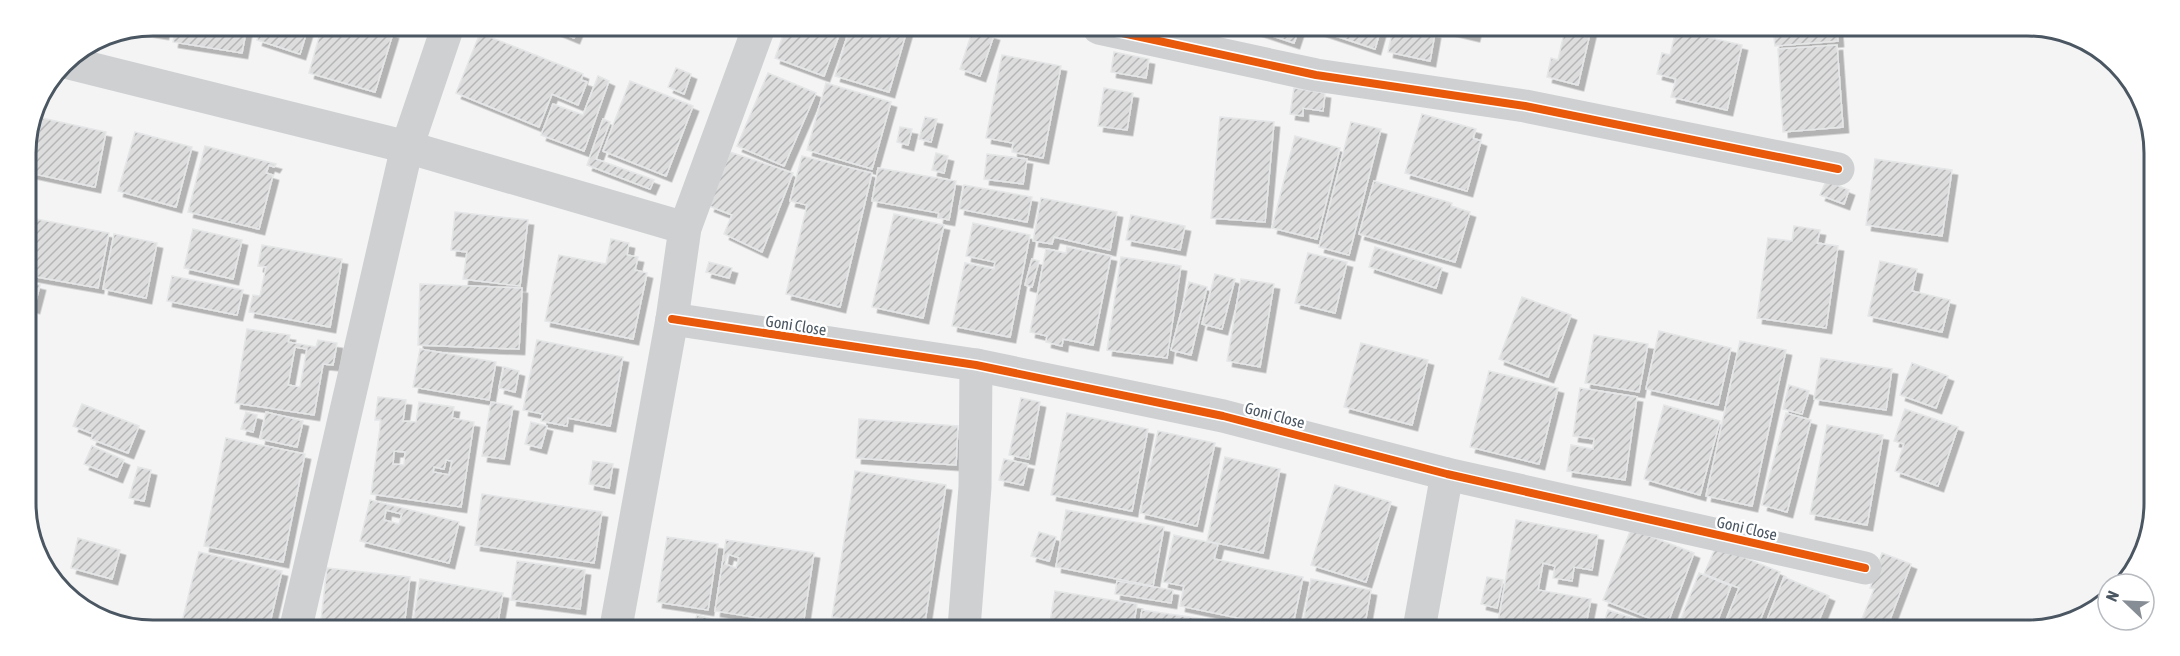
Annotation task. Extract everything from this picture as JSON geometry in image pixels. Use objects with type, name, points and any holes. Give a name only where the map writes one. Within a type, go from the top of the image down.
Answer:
[{"type":"street","points":[[298,620],[407,147],[445,36]]},
{"type":"street","points":[[617,620],[672,319],[685,228],[756,36]]},
{"type":"street","points":[[1136,36],[1316,75],[1525,106],[1838,169]]},
{"type":"street","points":[[76,65],[407,147],[685,228]]},
{"type":"street","name":"Goni Close","points":[[672,319],[976,366],[1223,416],[1448,474],[1865,568]]},
{"type":"street","points":[[965,620],[975,487],[976,366]]},
{"type":"street","points":[[1421,620],[1448,474]]},
{"type":"building","points":[[174,36],[245,36],[242,53],[173,42]]},
{"type":"building","points":[[258,36],[306,36],[300,54],[257,40]]},
{"type":"building","points":[[319,36],[392,36],[375,92],[309,73]]},
{"type":"building","points":[[479,36],[488,36],[583,74],[581,80],[587,82],[578,105],[552,94],[539,127],[456,93]]},
{"type":"building","points":[[783,36],[839,36],[824,76],[775,58]]},
{"type":"building","points":[[847,36],[905,36],[889,92],[835,76]]},
{"type":"building","points":[[971,36],[994,36],[980,76],[960,69]]},
{"type":"building","points":[[1273,36],[1296,36],[1294,43]]},
{"type":"building","points":[[1336,36],[1379,36],[1375,49]]},
{"type":"building","points":[[1391,36],[1434,36],[1430,61],[1388,52]]},
{"type":"building","points":[[1563,36],[1589,36],[1578,85],[1547,77],[1551,58],[1558,60]]},
{"type":"building","points":[[1675,36],[1702,36],[1742,45],[1727,110],[1671,97],[1676,79],[1657,74],[1662,53],[1670,55]]},
{"type":"building","points":[[1774,36],[1838,36],[1838,41],[1775,46]]},
{"type":"building","points":[[1837,45],[1843,127],[1783,132],[1778,49]]},
{"type":"building","points":[[1114,52],[1149,59],[1146,78],[1111,72]]},
{"type":"building","points":[[1002,55],[1061,66],[1043,158],[1012,152],[1013,143],[986,138]]},
{"type":"building","points":[[676,68],[691,74],[684,94],[668,87]]},
{"type":"building","points":[[768,73],[816,93],[784,166],[737,146]]},
{"type":"building","points":[[598,76],[609,81],[584,151],[541,135],[553,104],[583,115]]},
{"type":"building","points":[[630,81],[693,106],[666,176],[603,151]]},
{"type":"building","points":[[826,83],[891,102],[872,169],[807,150]]},
{"type":"building","points":[[1104,88],[1133,93],[1127,130],[1098,126]]},
{"type":"building","points":[[1294,88],[1325,93],[1323,111],[1303,108],[1303,116],[1290,114]]},
{"type":"building","points":[[1422,114],[1476,129],[1473,138],[1481,141],[1467,191],[1405,173]]},
{"type":"building","points":[[925,117],[937,119],[931,142],[919,139]]},
{"type":"building","points":[[1220,117],[1274,122],[1265,222],[1211,218]]},
{"type":"building","points":[[42,118],[106,132],[95,187],[36,174],[36,146]]},
{"type":"building","points":[[603,119],[610,122],[596,159],[654,180],[650,189],[587,165]]},
{"type":"building","points":[[1351,122],[1381,129],[1349,255],[1319,247]]},
{"type":"building","points":[[900,127],[912,129],[908,145],[897,142]]},
{"type":"building","points":[[135,132],[192,147],[176,207],[118,191]]},
{"type":"building","points":[[1295,136],[1340,148],[1317,239],[1272,228]]},
{"type":"building","points":[[205,146],[276,164],[274,167],[269,165],[266,173],[273,175],[259,229],[188,212]]},
{"type":"building","points":[[730,152],[793,173],[762,252],[724,234],[732,215],[709,206]]},
{"type":"building","points":[[936,153],[948,156],[944,173],[932,170]]},
{"type":"building","points":[[987,154],[1027,159],[1023,184],[984,179]]},
{"type":"building","points":[[802,156],[872,173],[840,307],[786,294],[807,205],[790,201]]},
{"type":"building","points":[[1875,159],[1952,170],[1942,236],[1866,225]]},
{"type":"building","points":[[878,168],[956,181],[949,220],[938,218],[939,213],[872,201]]},
{"type":"building","points":[[1374,181],[1452,203],[1451,206],[1470,212],[1455,262],[1359,234]]},
{"type":"building","points":[[1826,181],[1849,190],[1844,204],[1820,195]]},
{"type":"building","points":[[964,185],[1032,197],[1027,222],[959,209]]},
{"type":"building","points":[[1041,198],[1117,212],[1110,250],[1054,237],[1052,244],[1033,241]]},
{"type":"building","points":[[455,212],[528,220],[520,286],[463,279],[467,252],[451,250]]},
{"type":"building","points":[[894,214],[944,225],[923,318],[872,307]]},
{"type":"building","points":[[1131,215],[1185,226],[1180,250],[1126,240]]},
{"type":"building","points":[[36,219],[109,233],[98,288],[36,277]]},
{"type":"building","points":[[973,223],[1030,235],[1010,337],[952,326],[965,263],[994,269],[995,262],[966,256]]},
{"type":"building","points":[[1794,226],[1820,230],[1817,243],[1838,246],[1826,328],[1757,318],[1768,238],[1792,241]]},
{"type":"building","points":[[193,229],[242,240],[233,279],[184,268]]},
{"type":"building","points":[[114,234],[157,243],[146,298],[103,289]]},
{"type":"building","points":[[611,239],[629,243],[627,255],[638,257],[635,270],[647,273],[633,339],[545,321],[559,255],[606,264]]},
{"type":"building","points":[[262,245],[342,259],[330,327],[249,312],[253,295],[260,296],[266,267],[258,266]]},
{"type":"building","points":[[1067,247],[1111,256],[1093,345],[1063,339],[1062,346],[1046,342],[1047,336],[1030,332],[1046,249],[1066,253]]},
{"type":"building","points":[[1375,247],[1442,268],[1436,288],[1369,267]]},
{"type":"building","points":[[1308,253],[1347,262],[1335,313],[1295,303]]},
{"type":"building","points":[[1121,257],[1181,266],[1167,358],[1107,350]]},
{"type":"building","points":[[1032,259],[1039,261],[1032,287],[1025,285]]},
{"type":"building","points":[[1880,261],[1917,269],[1912,291],[1950,300],[1942,332],[1868,316]]},
{"type":"building","points":[[709,262],[732,268],[729,278],[706,272]]},
{"type":"building","points":[[1215,274],[1235,279],[1222,329],[1202,324]]},
{"type":"building","points":[[172,276],[243,290],[237,315],[167,301]]},
{"type":"building","points":[[1241,279],[1274,284],[1260,367],[1227,361]]},
{"type":"building","points":[[1189,282],[1207,287],[1191,355],[1171,350]]},
{"type":"building","points":[[36,284],[40,285],[36,300]]},
{"type":"building","points":[[420,284],[522,288],[519,349],[418,345]]},
{"type":"building","points":[[1522,297],[1571,315],[1548,377],[1499,359]]},
{"type":"building","points":[[247,329],[290,335],[288,342],[316,347],[318,340],[337,343],[333,365],[323,364],[314,415],[235,403]],"holes":[[[295,347],[307,349],[300,387],[288,385]]]},
{"type":"building","points":[[1659,331],[1731,348],[1718,405],[1646,389]]},
{"type":"building","points":[[1594,335],[1648,344],[1639,392],[1585,383]]},
{"type":"building","points":[[537,340],[623,357],[610,426],[568,418],[567,426],[541,421],[543,414],[523,410]]},
{"type":"building","points":[[1740,341],[1786,350],[1752,506],[1706,496]]},
{"type":"building","points":[[1361,343],[1428,360],[1412,425],[1344,407]]},
{"type":"building","points":[[420,349],[496,362],[489,400],[413,387]]},
{"type":"building","points":[[1821,358],[1892,369],[1886,410],[1814,399]]},
{"type":"building","points":[[1912,363],[1948,376],[1936,408],[1900,395]]},
{"type":"building","points":[[504,367],[519,371],[515,392],[499,388]]},
{"type":"building","points":[[1489,371],[1558,388],[1539,464],[1470,447]]},
{"type":"building","points":[[1789,385],[1809,391],[1802,414],[1783,409]]},
{"type":"building","points":[[1580,388],[1637,397],[1625,480],[1567,471],[1571,445],[1593,449],[1594,439],[1573,436]]},
{"type":"building","points":[[378,397],[406,400],[403,421],[416,422],[419,402],[454,407],[452,418],[474,422],[461,507],[371,494],[381,420],[375,420]],"holes":[[[394,451],[405,452],[404,465],[393,464]],[[446,460],[452,461],[449,475],[433,472],[434,467],[444,469]]]},
{"type":"building","points":[[1021,398],[1040,402],[1029,459],[1009,455]]},
{"type":"building","points":[[491,402],[513,406],[504,459],[482,456]]},
{"type":"building","points":[[82,404],[139,426],[128,453],[91,439],[93,434],[73,426]]},
{"type":"building","points":[[1664,405],[1720,421],[1700,495],[1644,479]]},
{"type":"building","points":[[1905,409],[1958,427],[1938,486],[1895,471],[1904,444],[1894,441]]},
{"type":"building","points":[[246,412],[257,415],[253,432],[241,429]]},
{"type":"building","points":[[266,412],[303,421],[297,447],[260,439]]},
{"type":"building","points":[[1067,413],[1148,429],[1132,511],[1051,495]]},
{"type":"building","points":[[1786,413],[1811,420],[1787,512],[1762,505]]},
{"type":"building","points":[[859,419],[958,426],[956,465],[856,458]]},
{"type":"building","points":[[531,422],[547,426],[541,448],[525,444]]},
{"type":"building","points":[[1827,425],[1883,435],[1867,525],[1810,514]]},
{"type":"building","points":[[1158,431],[1215,443],[1197,526],[1140,513]]},
{"type":"building","points":[[226,438],[305,454],[283,562],[204,546]]},
{"type":"building","points":[[92,446],[124,460],[117,477],[84,464]]},
{"type":"building","points":[[1225,457],[1280,469],[1263,553],[1207,541]]},
{"type":"building","points":[[1004,459],[1028,464],[1023,485],[999,480]]},
{"type":"building","points":[[593,461],[613,464],[609,488],[589,484]]},
{"type":"building","points":[[138,467],[151,470],[144,501],[129,498]]},
{"type":"building","points":[[855,471],[946,485],[925,620],[852,620],[832,617]]},
{"type":"building","points":[[1335,485],[1391,502],[1366,582],[1311,565]]},
{"type":"building","points":[[482,494],[602,512],[594,563],[475,545]]},
{"type":"building","points":[[370,500],[459,522],[449,563],[360,541]],"holes":[[[386,510],[402,514],[399,524],[384,520]]]},
{"type":"building","points":[[1066,510],[1164,527],[1153,586],[1056,567]]},
{"type":"building","points":[[1516,520],[1598,535],[1592,570],[1574,567],[1572,581],[1553,578],[1555,566],[1543,563],[1538,590],[1591,599],[1587,620],[1498,620]]},
{"type":"building","points":[[1631,529],[1694,553],[1669,620],[1654,620],[1603,600]]},
{"type":"building","points":[[1039,532],[1056,537],[1049,561],[1031,556]]},
{"type":"building","points":[[1174,535],[1218,544],[1214,559],[1303,577],[1294,620],[1248,620],[1180,606],[1184,586],[1163,582]]},
{"type":"building","points":[[667,537],[718,544],[708,610],[657,602]]},
{"type":"building","points":[[78,538],[120,550],[112,579],[71,568]]},
{"type":"building","points":[[726,540],[814,553],[804,620],[772,620],[715,611]],"holes":[[[728,554],[739,558],[736,568],[725,564]]]},
{"type":"building","points":[[1716,546],[1780,572],[1760,620],[1726,620],[1739,588],[1704,574]]},
{"type":"building","points":[[199,552],[282,571],[271,620],[182,620]]},
{"type":"building","points":[[1882,553],[1911,564],[1890,620],[1861,620],[1874,589],[1870,588]]},
{"type":"building","points":[[517,561],[585,570],[580,609],[511,600]]},
{"type":"building","points":[[327,568],[410,577],[405,620],[321,620]]},
{"type":"building","points":[[1699,573],[1731,586],[1718,620],[1680,620]]},
{"type":"building","points":[[1487,577],[1503,580],[1497,608],[1481,604]]},
{"type":"building","points":[[1784,577],[1829,596],[1819,620],[1767,620]]},
{"type":"building","points":[[420,579],[503,593],[498,620],[413,620]]},
{"type":"building","points":[[1311,579],[1371,590],[1366,620],[1303,620]]},
{"type":"building","points":[[1117,581],[1173,590],[1171,603],[1115,594]]},
{"type":"building","points":[[1055,591],[1137,604],[1134,620],[1050,620]]},
{"type":"building","points":[[1142,610],[1203,619],[1203,620],[1140,620]]},
{"type":"building","points":[[1608,610],[1640,620],[1605,620]]},
{"type":"building","points":[[697,615],[715,620],[695,620]]},
{"type":"cycle path","points":[[1136,36],[1316,75],[1525,106],[1838,169]]},
{"type":"cycle path","points":[[672,319],[976,365],[1223,416],[1447,474],[1865,568]]}]
